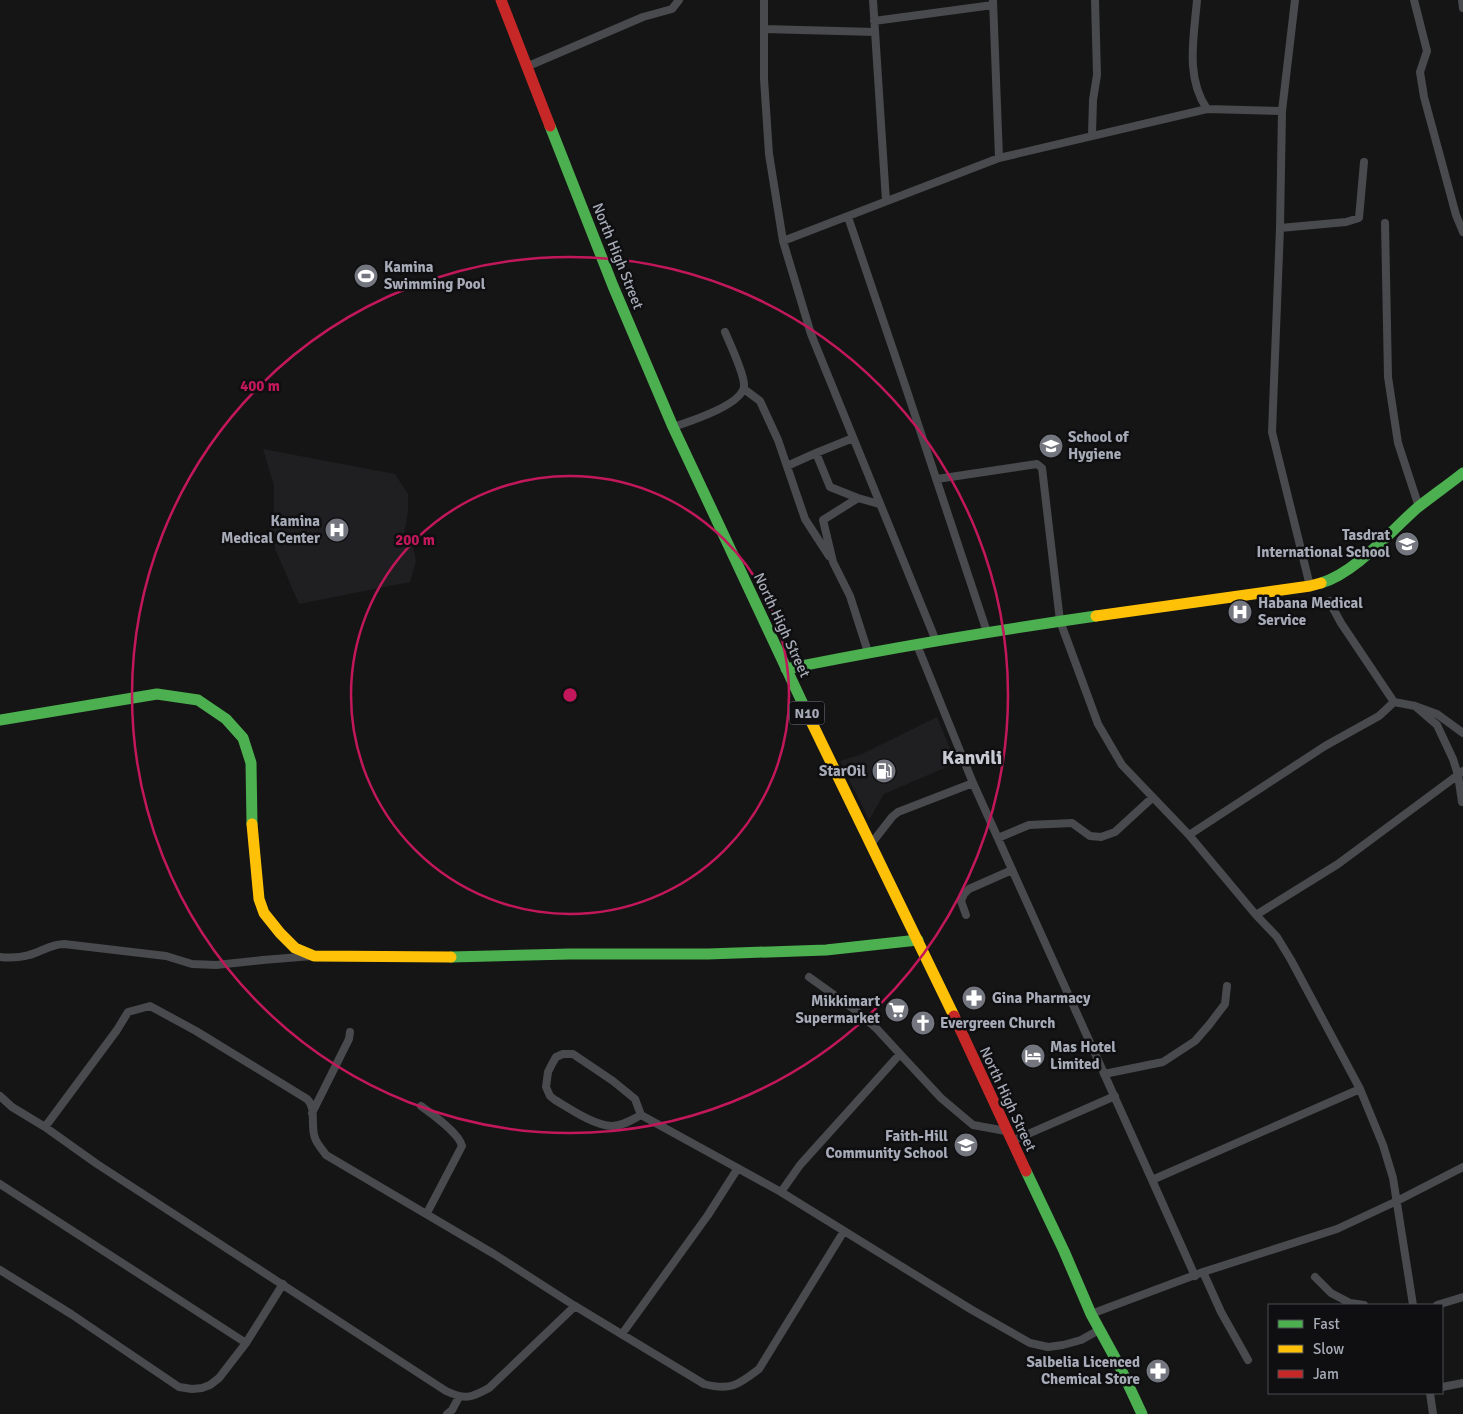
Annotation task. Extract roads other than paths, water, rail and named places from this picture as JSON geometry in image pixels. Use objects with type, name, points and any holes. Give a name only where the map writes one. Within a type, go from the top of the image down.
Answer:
[{"type":"main road","name":"North High Street","points":[[500,0],[610,277],[673,428],[786,669],[918,940],[1064,1251],[1091,1314],[1120,1367],[1142,1414]]},
{"type":"main road","points":[[786,669],[868,652],[987,632],[1310,586],[1331,580],[1352,567],[1419,507],[1463,473]]},
{"type":"main road","points":[[0,720],[157,694],[198,700],[226,719],[243,738],[250,763],[252,822],[259,899],[264,913],[280,934],[295,948],[314,956],[429,958],[570,954],[708,954],[826,950],[918,940]]},
{"type":"street","points":[[526,67],[642,17],[672,9],[679,0]]},
{"type":"street","points":[[764,0],[764,79],[769,154],[782,241],[811,334],[878,504],[936,642]]},
{"type":"street","points":[[873,0],[886,201]]},
{"type":"street","points":[[1092,135],[1092,100],[1097,75],[1095,0]]},
{"type":"street","points":[[1197,0],[1192,58],[1199,98],[1207,109]]},
{"type":"street","points":[[1295,0],[1282,111],[1280,228],[1272,432],[1310,586]]},
{"type":"street","points":[[1414,0],[1427,51],[1420,72],[1424,96],[1456,214],[1463,232]]},
{"type":"street","points":[[1462,0],[1463,8]]},
{"type":"street","points":[[874,20],[993,3],[999,158]]},
{"type":"street","points":[[764,28],[875,32]]},
{"type":"street","points":[[782,241],[999,158],[1207,109],[1282,111]]},
{"type":"street","points":[[1280,228],[1346,222],[1359,218],[1364,162]]},
{"type":"street","points":[[848,217],[987,632]]},
{"type":"street","points":[[1385,223],[1388,377],[1398,443],[1419,507]]},
{"type":"street","points":[[673,428],[716,411],[740,395],[744,389],[742,374],[725,332]]},
{"type":"street","points":[[744,389],[760,401],[778,440],[805,519],[832,562],[850,596],[868,652]]},
{"type":"street","points":[[786,466],[853,438]]},
{"type":"street","points":[[816,453],[830,487],[878,504]]},
{"type":"street","points":[[937,480],[1037,464],[1042,468],[1060,621],[1098,724],[1122,766],[1189,835],[1277,938],[1292,960],[1360,1089],[1383,1145],[1393,1178],[1413,1304]]},
{"type":"street","points":[[832,562],[823,520],[858,498]]},
{"type":"street","points":[[1329,601],[1341,623],[1394,702],[1415,706],[1437,714],[1463,733]]},
{"type":"street","points":[[917,645],[973,783],[1115,1096],[1194,1276]]},
{"type":"street","points":[[1189,835],[1326,746],[1379,716],[1394,702]]},
{"type":"street","points":[[1415,706],[1437,725],[1460,773],[1462,802]]},
{"type":"street","points":[[1256,915],[1338,864],[1460,773],[1463,765]]},
{"type":"street","points":[[871,844],[898,812],[973,783]]},
{"type":"street","points":[[998,838],[1029,824],[1072,823],[1090,836],[1101,837],[1114,832],[1152,798]]},
{"type":"street","points":[[966,915],[961,901],[969,889],[1012,870]]},
{"type":"street","points":[[0,957],[13,958],[29,955],[56,944],[166,956],[200,965],[314,956]]},
{"type":"street","points":[[809,977],[858,1012],[877,1029],[941,1098],[973,1126],[1009,1136],[1115,1096]]},
{"type":"street","points":[[1104,1074],[1163,1062],[1195,1041],[1210,1025],[1225,1004],[1227,986]]},
{"type":"street","points":[[45,1128],[117,1030],[128,1012],[150,1006],[307,1099],[311,1104],[314,1136],[326,1154],[427,1213],[704,1384],[719,1388],[731,1387],[742,1382],[760,1369],[844,1231]]},
{"type":"street","points":[[312,1113],[350,1032]]},
{"type":"street","points":[[641,1115],[628,1122],[614,1126],[602,1125],[555,1100],[550,1096],[546,1087],[548,1072],[552,1064],[556,1058],[563,1054],[573,1054],[613,1081],[635,1099],[641,1115],[781,1192],[972,1310],[1030,1343],[1048,1347],[1064,1345],[1081,1340],[1100,1330]]},
{"type":"street","points":[[781,1192],[800,1165],[900,1054]]},
{"type":"street","points":[[1152,1180],[1360,1089]]},
{"type":"street","points":[[0,1096],[12,1108],[45,1128],[96,1164],[459,1398],[474,1396],[489,1388],[575,1306]]},
{"type":"street","points":[[421,1106],[452,1132],[461,1142],[462,1146],[427,1213]]},
{"type":"street","points":[[1091,1314],[1203,1272],[1338,1228],[1397,1201],[1463,1167]]},
{"type":"street","points":[[622,1334],[708,1215],[738,1168]]},
{"type":"street","points":[[0,1184],[246,1343]]},
{"type":"street","points":[[0,1271],[71,1314],[179,1387],[192,1389],[210,1385],[219,1378],[246,1343],[282,1284]]},
{"type":"street","points":[[1203,1272],[1221,1312],[1248,1360]]},
{"type":"street","points":[[1315,1277],[1331,1293],[1350,1303],[1357,1304]]},
{"type":"street","points":[[1440,1304],[1463,1297]]},
{"type":"street","points":[[1443,1387],[1463,1383]]},
{"type":"street","points":[[1430,1394],[1433,1414]]},
{"type":"street","points":[[450,1413],[459,1398]]},
{"type":"place","name":"Kamina Swimming Pool","points":[[366,276]]},
{"type":"place","name":"School of Hygiene","points":[[1051,446]]},
{"type":"place","name":"Kamina Medical Center","points":[[337,530]]},
{"type":"place","name":"Tasdrat International School","points":[[1407,544]]},
{"type":"place","name":"Habana Medical Service","points":[[1240,612]]},
{"type":"place","name":"StarOil","points":[[884,771]]},
{"type":"place","name":"Gina Pharmacy","points":[[974,998]]},
{"type":"place","name":"Mikkimart Supermarket","points":[[897,1010]]},
{"type":"place","name":"Evergreen Church","points":[[923,1023]]},
{"type":"place","name":"Mas Hotel Limited","points":[[1033,1056]]},
{"type":"place","name":"Faith-Hill Community School","points":[[966,1145]]},
{"type":"place","name":"Salbelia Licenced Chemical Store","points":[[1158,1371]]},
{"type":"district","name":"Kanvili","points":[[972,757]]}]
